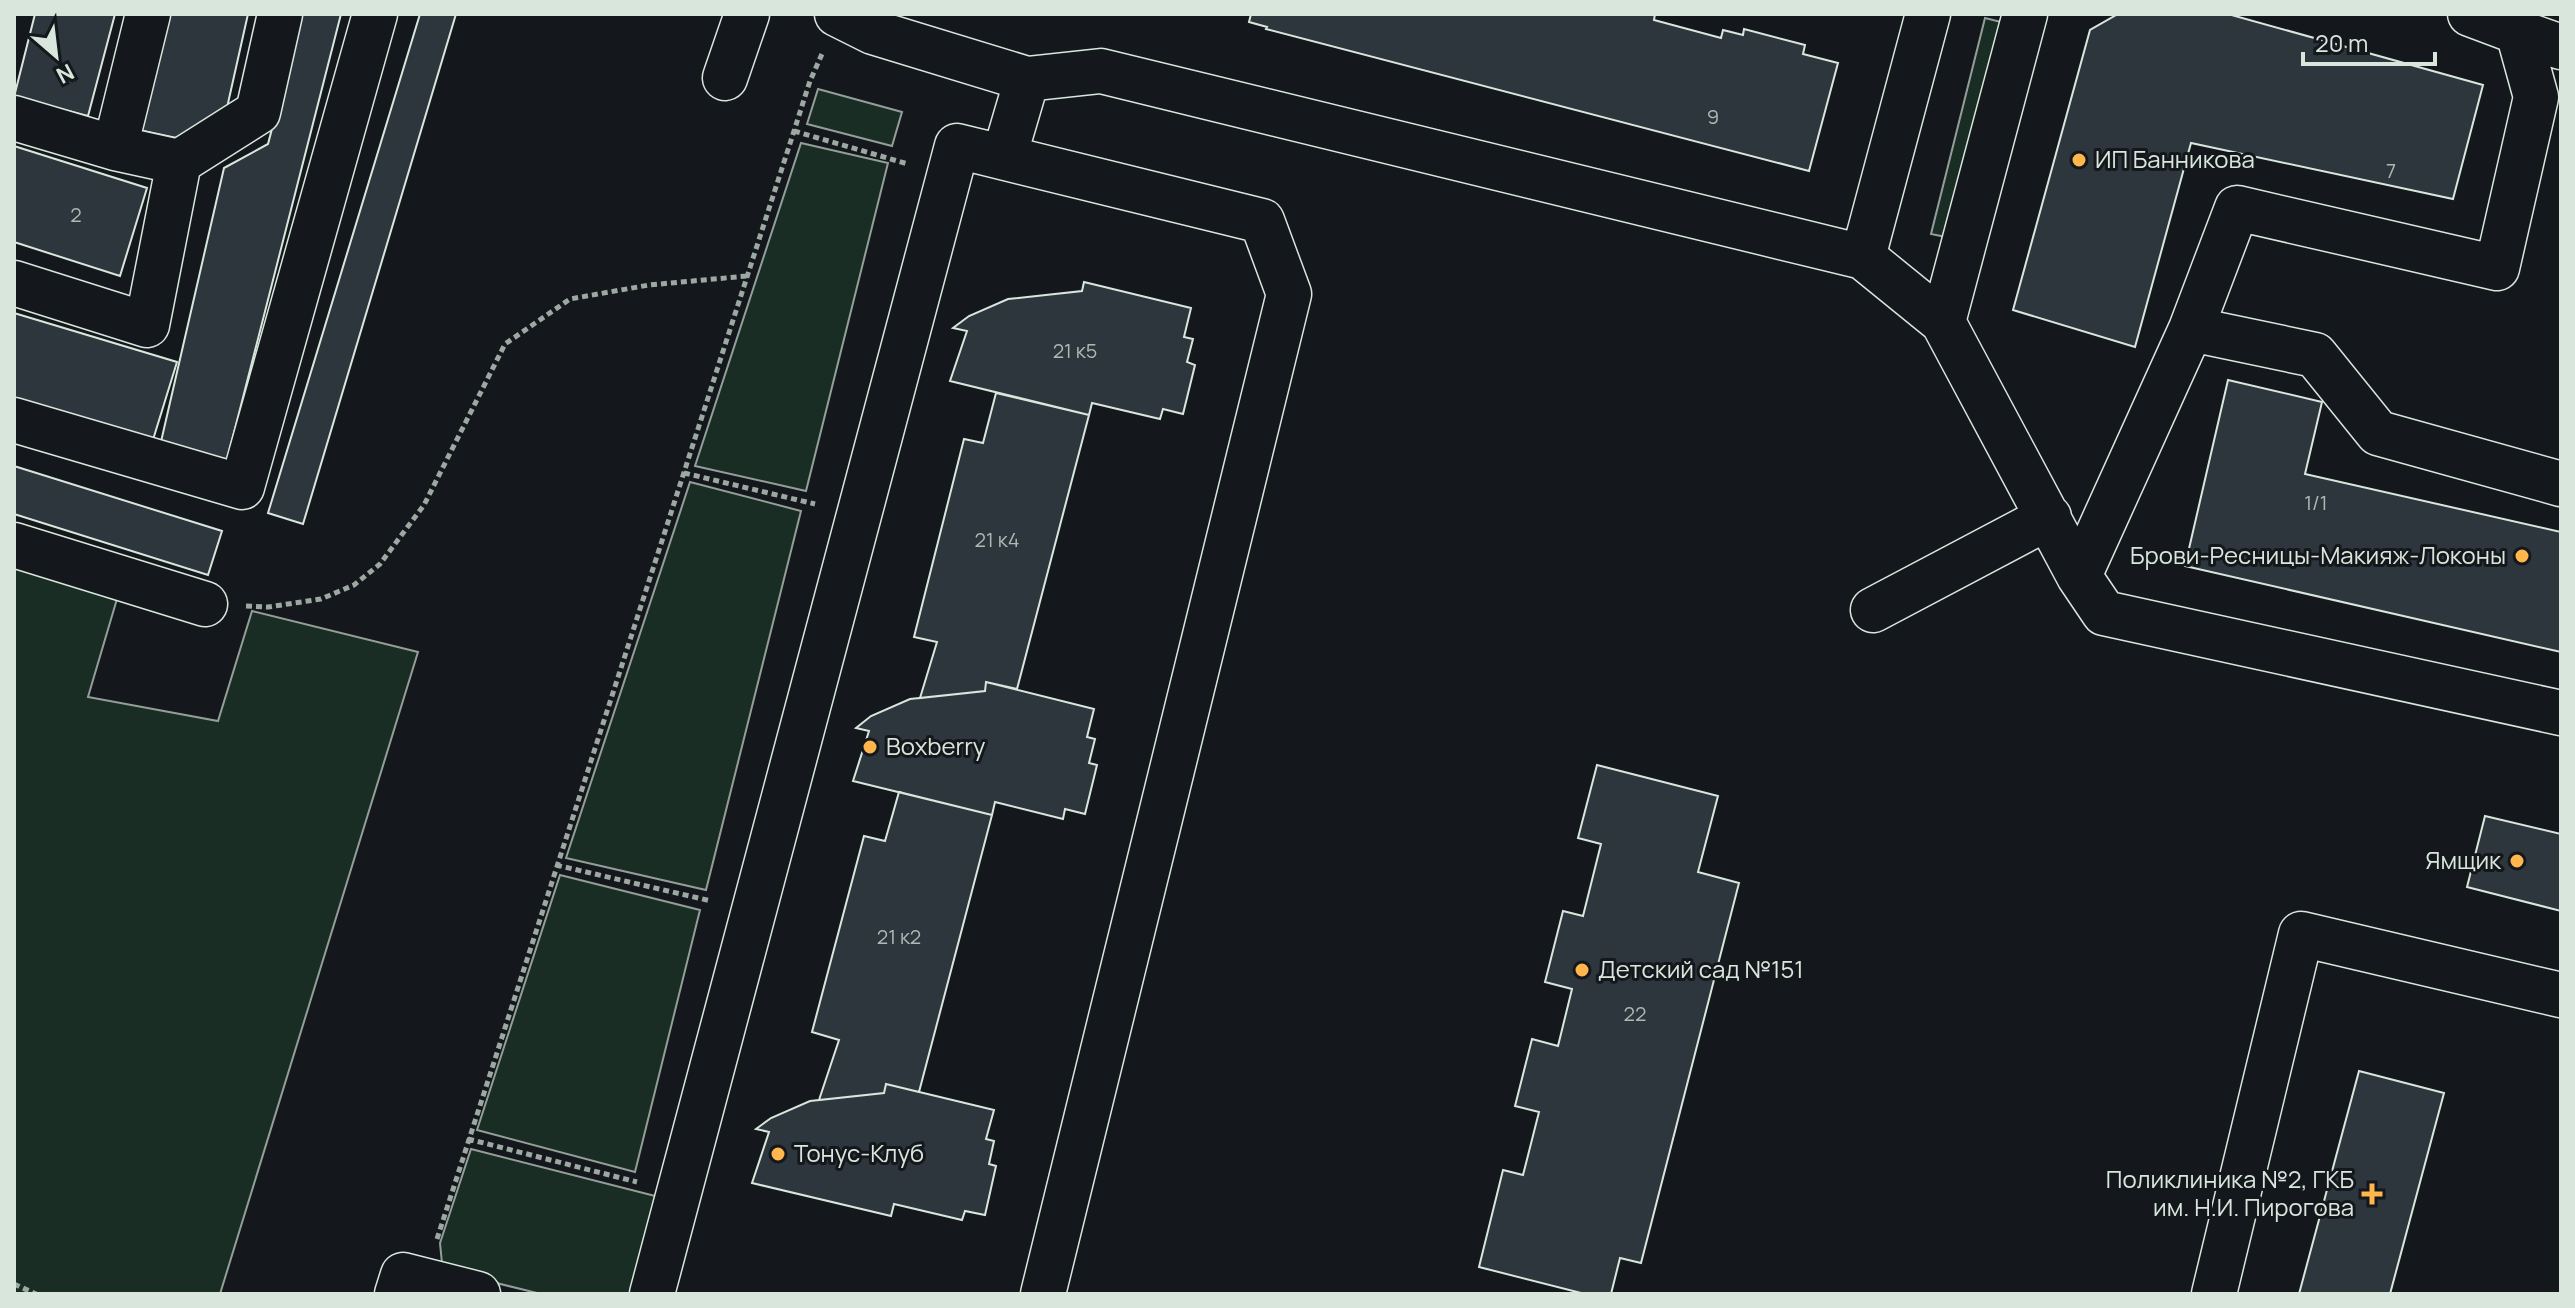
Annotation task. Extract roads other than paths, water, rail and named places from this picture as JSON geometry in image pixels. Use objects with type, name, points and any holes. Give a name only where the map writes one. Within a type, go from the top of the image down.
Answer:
[{"type":"street","points":[[115,148],[148,14]]},
{"type":"street","points":[[14,118],[115,148],[179,162],[258,112],[280,14]]},
{"type":"street","points":[[14,420],[242,487],[375,14]]},
{"type":"street","points":[[725,78],[747,14]]},
{"type":"street","points":[[1863,257],[1928,14]]},
{"type":"street","points":[[1943,322],[2025,14]]},
{"type":"street","points":[[2470,14],[2516,23],[2561,47]]},
{"type":"street","points":[[838,15],[873,32],[1027,79],[1101,71],[1863,257],[1943,322],[2079,576],[2104,613],[2561,713]]},
{"type":"street","points":[[2079,576],[2191,329],[2237,208],[2497,268],[2536,97],[2516,23]]},
{"type":"street","points":[[1004,157],[1027,79]]},
{"type":"street","points":[[652,1294],[957,146],[1262,221],[1289,294],[1043,1294]]},
{"type":"street","points":[[14,283],[147,325],[179,162]]},
{"type":"street","points":[[2191,329],[2315,355],[2378,433],[2561,484]]},
{"type":"street","points":[[1873,610],[2049,517]]},
{"type":"street","points":[[14,545],[205,604]]},
{"type":"street","points":[[2214,1294],[2301,934],[2561,995]]},
{"type":"place","name":"ИП Банникова","points":[[2079,160]]},
{"type":"place","name":"Брови-Ресницы-Макияж-Локоны","points":[[2522,556]]},
{"type":"place","name":"Boxberry","points":[[870,747]]},
{"type":"place","name":"Ямщик","points":[[2517,861]]},
{"type":"place","name":"Детский сад №151","points":[[1582,970]]},
{"type":"place","name":"Тонус-Клуб","points":[[778,1154]]},
{"type":"place","name":"Поликлиника №2, ГКБ им. Н.И. Пирогова","points":[[2372,1194]]}]
